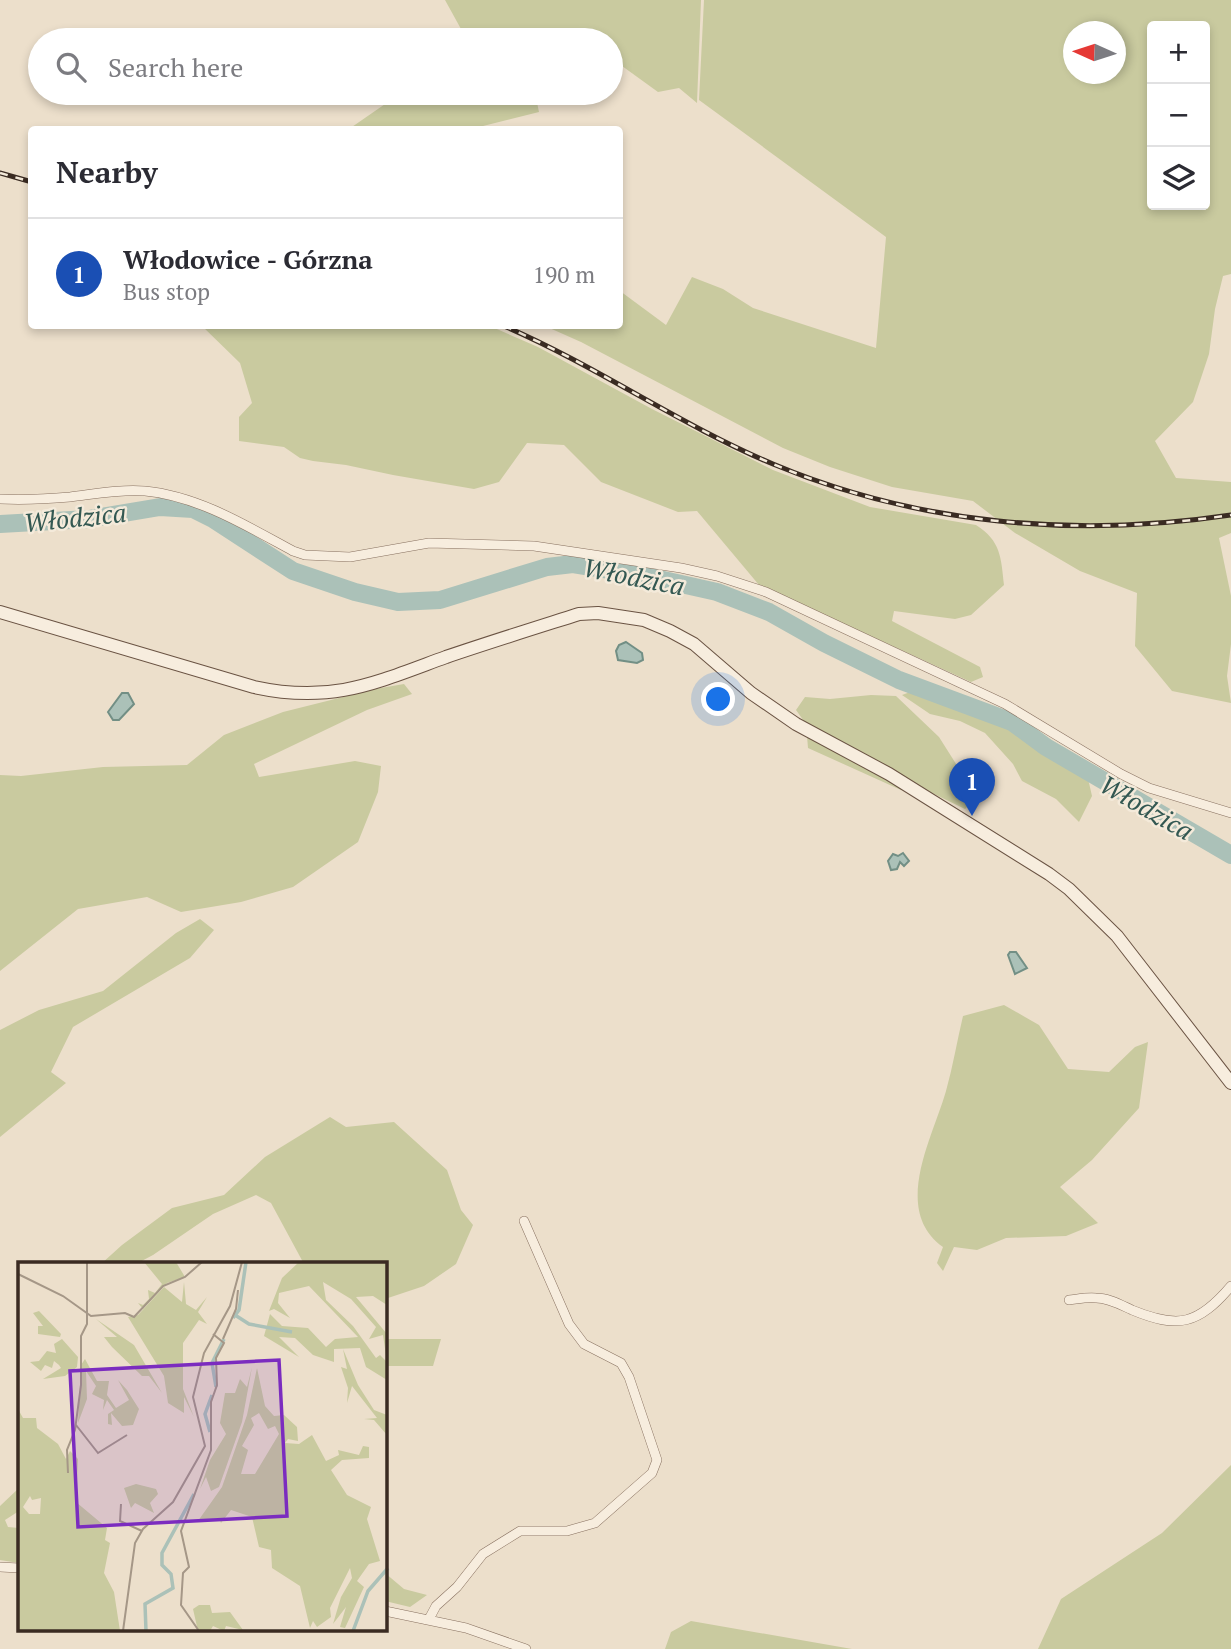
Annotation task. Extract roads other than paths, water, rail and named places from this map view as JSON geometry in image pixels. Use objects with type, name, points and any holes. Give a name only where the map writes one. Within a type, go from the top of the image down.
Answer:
[{"type":"street","points":[[0,499],[39,499],[144,491],[167,494],[205,506],[305,555],[350,557],[429,543],[534,546],[717,576],[766,592],[1005,704],[1149,788],[1231,813]]},
{"type":"street","points":[[0,612],[254,687],[275,692],[313,695],[356,689],[380,682],[579,614],[598,612],[644,620],[694,644],[751,693],[796,724],[889,774],[1024,857],[1069,889],[1118,936],[1231,1083]]},
{"type":"street","points":[[429,1619],[436,1606],[457,1587],[482,1553],[520,1531],[567,1531],[595,1523],[652,1473],[657,1460],[629,1377],[621,1363],[584,1344],[569,1324],[524,1221]]},
{"type":"street","points":[[1069,1300],[1098,1297],[1148,1317],[1169,1323],[1183,1322],[1211,1306],[1231,1286]]},
{"type":"street","points":[[0,1567],[18,1568]]},
{"type":"street","points":[[387,1611],[429,1619],[526,1649]]},
{"type":"waterway","name":"Włodzica","points":[[0,524],[89,519],[160,507],[193,509],[293,571],[355,592],[398,602],[440,600],[547,567],[573,564],[641,575],[717,592],[769,612],[899,680],[1012,722],[1046,747],[1231,855]]},
{"type":"railway","points":[[0,173],[28,181]]},
{"type":"railway","points":[[510,329],[739,449],[828,485],[884,501],[941,513],[1057,525],[1173,522],[1231,515]]},
{"type":"place","name":"Włodowice - Górzna","points":[[972,816]]}]
